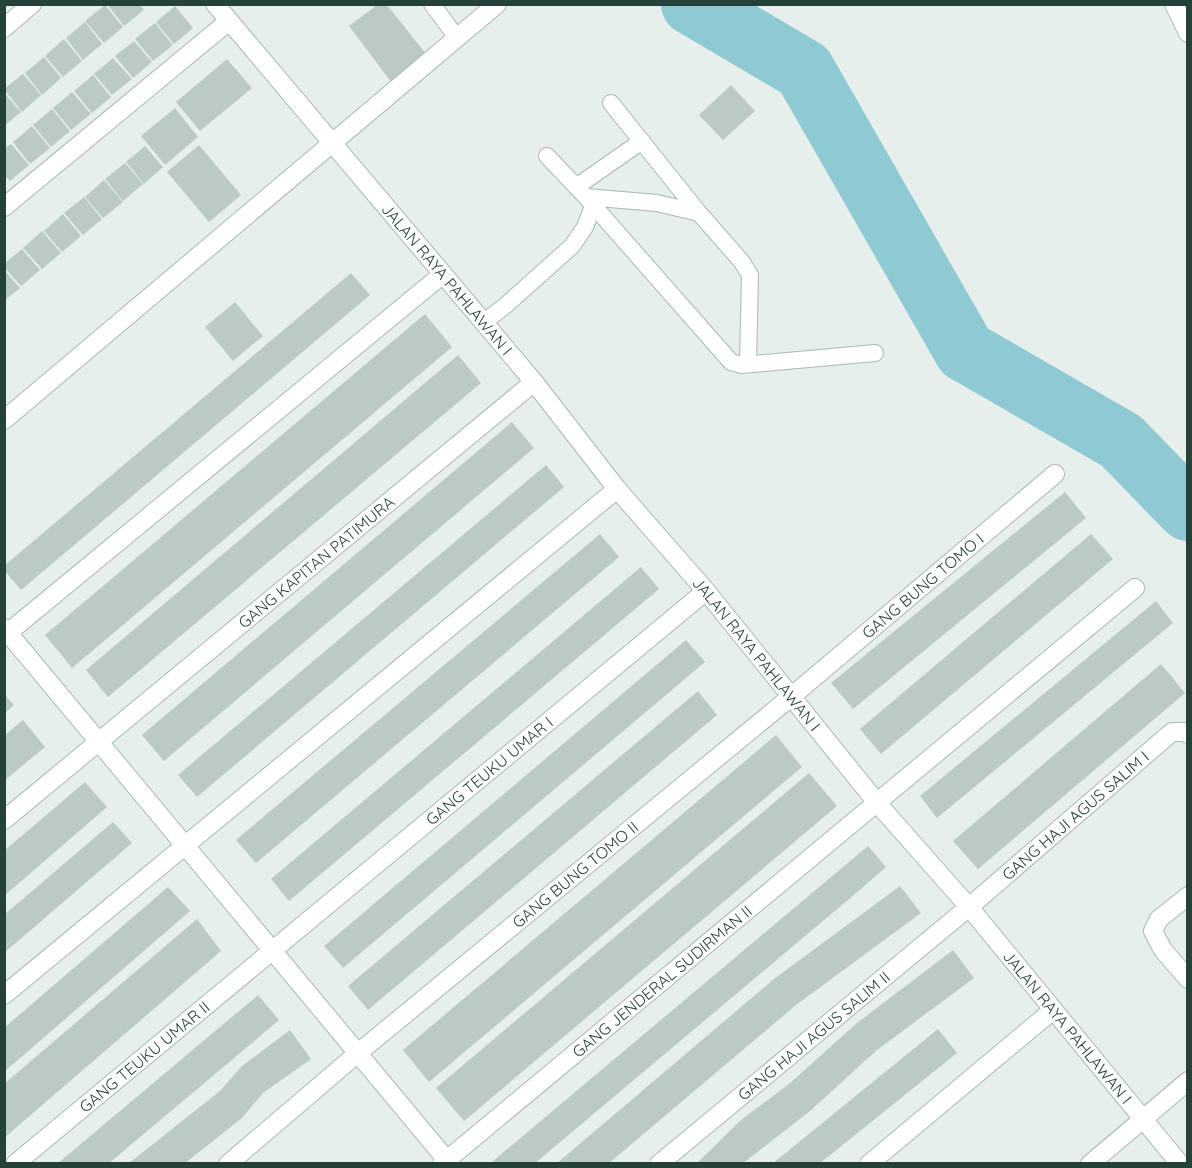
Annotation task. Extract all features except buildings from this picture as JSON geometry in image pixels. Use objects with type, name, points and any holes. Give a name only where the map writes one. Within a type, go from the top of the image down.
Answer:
[{"type":"street","points":[[4,28],[32,4]]},
{"type":"street","name":"JALAN RAYA PAHLAWAN I","points":[[215,4],[534,382],[617,489],[706,591],[878,804],[969,907],[1180,1164]]},
{"type":"street","points":[[4,420],[497,4]]},
{"type":"street","points":[[1174,4],[1188,33]]},
{"type":"street","points":[[4,207],[229,21]]},
{"type":"street","points":[[443,274],[6,632],[358,1053],[446,1162]]},
{"type":"street","name":"GANG KAPITAN PATIMURA","points":[[4,820],[534,382]]},
{"type":"street","name":"GANG BUNG TOMO I","points":[[792,696],[1054,474]]},
{"type":"street","points":[[4,995],[184,844],[617,489]]},
{"type":"street","name":"GANG JENDERAL SUDIRMAN II","points":[[446,1162],[1135,588]]},
{"type":"street","name":"GANG TEUKU UMAR I","points":[[273,951],[706,591]]},
{"type":"street","name":"GANG BUNG TOMO II","points":[[228,1164],[358,1053],[792,696]]},
{"type":"street","name":"GANG HAJI AGUS SALIM I","points":[[969,907],[1172,732],[1186,733]]},
{"type":"street","points":[[1188,896],[1159,919],[1153,931],[1163,950],[1188,979]]},
{"type":"street","name":"GANG HAJI AGUS SALIM II","points":[[659,1164],[969,907]]},
{"type":"street","name":"GANG TEUKU UMAR II","points":[[15,1164],[273,951]]},
{"type":"street","points":[[869,1164],[1053,1010]]},
{"type":"street","points":[[1090,1164],[1188,1081]]},
{"type":"lane","points":[[432,4],[457,38]]},
{"type":"lane","points":[[611,103],[699,213],[742,262],[750,275],[748,363]]},
{"type":"lane","points":[[483,323],[572,246],[585,227],[585,196],[642,141]]},
{"type":"lane","points":[[547,156],[731,362],[742,365],[875,353]]},
{"type":"lane","points":[[585,196],[657,203],[699,213]]},
{"type":"waterway","points":[[692,4],[804,70],[965,351],[1121,441],[1188,510]]}]
